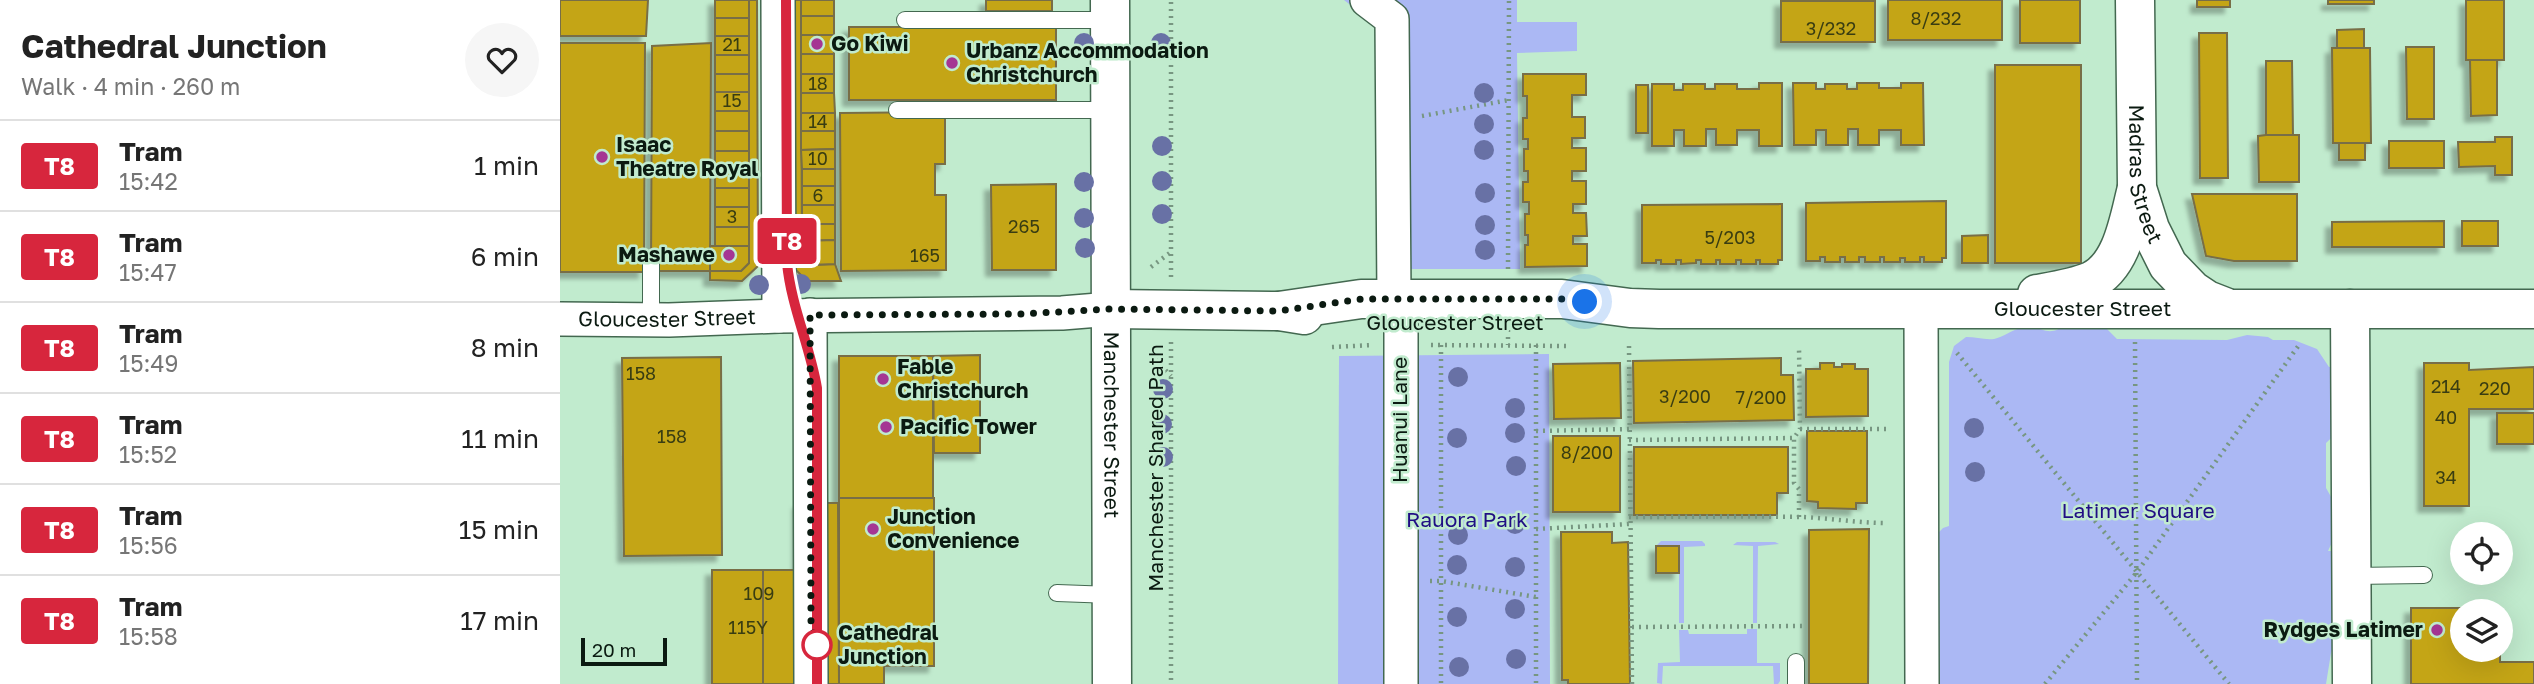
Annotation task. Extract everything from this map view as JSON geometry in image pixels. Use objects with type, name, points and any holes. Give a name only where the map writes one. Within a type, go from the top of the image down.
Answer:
[{"type":"main road","name":"Madras Street","points":[[2135,0],[2137,188],[2150,229],[2168,265],[2192,290],[2207,300],[2230,309]]},
{"type":"main road","name":"Manchester Street","points":[[1110,10],[1112,684]]},
{"type":"main road","points":[[1995,309],[2017,299],[2082,284],[2105,271],[2119,248],[2137,188]]},
{"type":"main road","name":"Gloucester Street","points":[[1111,309],[1279,311],[1361,323],[1560,324],[1630,309],[2534,309]]},
{"type":"main road","points":[[2350,309],[2351,684]]},
{"type":"street","points":[[778,0],[811,684]]},
{"type":"street","name":"Huanui Lane","points":[[1367,0],[1392,19],[1401,684]]},
{"type":"street","name":"Gloucester Street","points":[[560,319],[1020,314],[1111,309]]},
{"type":"street","points":[[1921,309],[1922,684]]},
{"type":"lane","points":[[905,20],[1110,10]]},
{"type":"lane","points":[[897,110],[1110,110]]},
{"type":"lane","points":[[651,264],[651,320]]},
{"type":"lane","points":[[2352,576],[2424,575]]},
{"type":"lane","points":[[1057,593],[1112,595]]},
{"type":"lane","points":[[1796,662],[1796,684]]},
{"type":"path","name":"Manchester Shared Path","points":[[1171,0],[1171,684]]},
{"type":"path","points":[[1509,0],[1509,278]]},
{"type":"path","points":[[1393,116],[1418,117],[1509,100]]},
{"type":"path","points":[[1151,267],[1171,252]]},
{"type":"path","points":[[1332,347],[1361,345],[1398,323],[1441,345],[1566,346]]},
{"type":"path","points":[[1508,336],[1508,345]]},
{"type":"path","points":[[1360,337],[1361,345]]},
{"type":"path","points":[[2135,344],[2137,684]]},
{"type":"path","points":[[1441,345],[1441,684]]},
{"type":"path","points":[[1536,345],[1536,684]]},
{"type":"path","points":[[2045,684],[2137,572],[2299,345]]},
{"type":"path","points":[[1629,346],[1632,684]]},
{"type":"path","points":[[1799,346],[1800,429],[1794,438],[1794,483],[1799,489],[1799,517]]},
{"type":"path","points":[[1957,352],[2229,684]]},
{"type":"path","points":[[1151,355],[1171,376]]},
{"type":"path","points":[[1536,431],[1629,429]]},
{"type":"path","points":[[1800,429],[1886,429]]},
{"type":"path","points":[[1629,440],[1794,438]]},
{"type":"path","points":[[1629,517],[1799,517],[1840,518],[1849,523],[1886,523]]},
{"type":"path","points":[[1536,529],[1629,524]]},
{"type":"path","points":[[1401,581],[1441,581],[1536,597]]},
{"type":"path","points":[[1632,627],[1807,626]]},
{"type":"green space","points":[[1344,0],[1517,0],[1517,22],[1577,22],[1577,51],[1517,53],[1520,269],[1393,269],[1382,30]]},
{"type":"green space","name":"Latimer Square","points":[[2068,322],[2105,327],[2117,339],[2227,340],[2247,335],[2273,340],[2294,340],[2317,349],[2329,367],[2336,367],[2345,425],[2326,443],[2326,488],[2334,502],[2334,538],[2328,551],[2333,551],[2336,640],[2326,684],[1934,684],[1932,539],[1949,526],[1949,362],[1954,346],[1966,337],[1994,339],[2029,327],[2050,331],[2061,328]]},
{"type":"green space","name":"Rauora Park","points":[[1549,354],[1550,684],[1338,684],[1339,356]]},
{"type":"green space","points":[[1661,541],[1702,541],[1705,544],[1684,547],[1684,623],[1679,623],[1679,547],[1656,546]]},
{"type":"green space","points":[[1737,542],[1779,544],[1758,546],[1757,623],[1753,623],[1753,546],[1733,545]]},
{"type":"green space","points":[[1747,629],[1757,629],[1757,663],[1780,663],[1778,684],[1774,684],[1773,666],[1663,666],[1662,684],[1657,683],[1658,663],[1680,662],[1679,630],[1688,630],[1689,634],[1747,634]]},
{"type":"building","points":[[560,0],[648,0],[646,36],[560,36]]},
{"type":"building","points":[[715,0],[749,0],[749,18],[715,18]]},
{"type":"building","points":[[749,0],[757,0],[758,266],[742,281],[710,280],[710,271],[741,271],[749,263]]},
{"type":"building","points":[[793,0],[801,0],[802,256],[810,265],[835,264],[841,281],[807,281],[793,267]]},
{"type":"building","points":[[801,0],[834,0],[834,16],[801,16]]},
{"type":"building","points":[[986,0],[1052,0],[1052,11],[986,11]]},
{"type":"building","points":[[1888,0],[2002,0],[2002,40],[1888,40]]},
{"type":"building","points":[[2020,0],[2080,0],[2080,43],[2020,43]]},
{"type":"building","points":[[2197,0],[2230,0],[2230,7],[2197,7]]},
{"type":"building","points":[[2328,0],[2374,0],[2374,4],[2328,4]]},
{"type":"building","points":[[2466,0],[2504,0],[2504,60],[2466,60]]},
{"type":"building","points":[[1781,1],[1875,1],[1875,42],[1781,42]]},
{"type":"building","points":[[801,16],[834,16],[834,35],[801,35]]},
{"type":"building","points":[[715,18],[749,18],[749,36],[715,36]]},
{"type":"building","name":"Urbanz Accommodation Christchurch","points":[[849,27],[1056,27],[1056,100],[849,100]]},
{"type":"building","points":[[2364,29],[2364,48],[2337,48],[2337,30]]},
{"type":"building","points":[[2199,33],[2227,33],[2228,178],[2200,178]]},
{"type":"building","name":"Go Kiwi","points":[[801,35],[834,35],[834,54],[801,54]]},
{"type":"building","points":[[715,36],[749,36],[749,55],[715,55]]},
{"type":"building","name":"Isaac Theatre Royal","points":[[560,43],[645,43],[644,272],[560,272]]},
{"type":"building","points":[[711,43],[710,271],[651,271],[652,46]]},
{"type":"building","points":[[2406,47],[2434,47],[2434,119],[2407,119]]},
{"type":"building","points":[[2332,48],[2370,48],[2371,143],[2333,143]]},
{"type":"building","points":[[801,54],[834,54],[834,74],[801,74]]},
{"type":"building","points":[[715,55],[749,55],[749,74],[715,74]]},
{"type":"building","points":[[2470,60],[2497,60],[2497,115],[2471,116]]},
{"type":"building","points":[[2266,61],[2292,61],[2293,135],[2266,135]]},
{"type":"building","points":[[1995,65],[2081,65],[2081,263],[1995,263]]},
{"type":"building","points":[[715,74],[749,74],[749,92],[715,92]]},
{"type":"building","points":[[801,74],[834,74],[834,93],[801,93]]},
{"type":"building","points":[[1523,74],[1586,74],[1586,95],[1572,95],[1572,117],[1585,117],[1585,138],[1572,138],[1572,148],[1586,148],[1586,171],[1572,171],[1572,181],[1586,181],[1586,204],[1573,204],[1573,213],[1586,213],[1587,236],[1573,236],[1573,244],[1587,244],[1587,266],[1525,267],[1528,235],[1525,235],[1525,214],[1529,214],[1529,202],[1523,202],[1523,182],[1528,182],[1528,171],[1524,171],[1524,149],[1528,149],[1528,139],[1523,139],[1527,96],[1523,96]]},
{"type":"building","points":[[1759,83],[1782,83],[1782,146],[1759,146],[1759,130],[1737,130],[1737,145],[1716,145],[1716,129],[1706,129],[1706,146],[1684,146],[1684,130],[1674,130],[1674,146],[1652,146],[1652,84],[1674,84],[1674,90],[1683,90],[1683,84],[1705,84],[1705,89],[1715,89],[1715,84],[1737,84],[1737,89],[1759,89]]},
{"type":"building","points":[[1793,83],[1816,83],[1816,89],[1825,89],[1825,84],[1847,84],[1847,89],[1857,89],[1857,83],[1879,83],[1879,88],[1901,88],[1901,83],[1923,83],[1924,145],[1901,145],[1901,130],[1879,130],[1879,145],[1858,145],[1858,129],[1848,129],[1848,145],[1826,145],[1826,130],[1816,130],[1816,145],[1794,145]]},
{"type":"building","points":[[1636,85],[1648,85],[1648,133],[1636,133]]},
{"type":"building","points":[[715,92],[749,92],[749,111],[715,111]]},
{"type":"building","points":[[801,93],[834,93],[835,113],[801,113]]},
{"type":"building","points":[[715,111],[749,111],[749,131],[715,131]]},
{"type":"building","points":[[945,112],[945,164],[935,164],[935,195],[946,195],[946,270],[841,271],[840,113]]},
{"type":"building","points":[[801,113],[835,113],[835,131],[801,131]]},
{"type":"building","points":[[715,131],[749,131],[749,151],[715,151]]},
{"type":"building","points":[[801,131],[835,131],[835,149],[801,150]]},
{"type":"building","points":[[2299,135],[2299,182],[2259,182],[2258,136]]},
{"type":"building","points":[[2495,137],[2512,137],[2512,175],[2495,175],[2495,166],[2459,167],[2458,142],[2495,142]]},
{"type":"building","points":[[2389,141],[2444,141],[2444,168],[2389,168]]},
{"type":"building","points":[[2339,143],[2365,143],[2365,160],[2339,160]]},
{"type":"building","points":[[835,149],[835,169],[802,169],[801,150]]},
{"type":"building","points":[[715,151],[749,151],[749,170],[715,170]]},
{"type":"building","points":[[802,169],[835,169],[835,186],[802,186]]},
{"type":"building","points":[[715,170],[749,170],[749,188],[715,188]]},
{"type":"building","points":[[1056,184],[1056,270],[992,270],[991,185]]},
{"type":"building","points":[[802,186],[835,186],[835,205],[802,205]]},
{"type":"building","points":[[715,188],[749,188],[749,207],[715,207]]},
{"type":"building","points":[[2192,194],[2297,194],[2297,261],[2234,261],[2206,256]]},
{"type":"building","points":[[1946,201],[1946,258],[1942,258],[1942,262],[1924,262],[1924,257],[1920,257],[1920,262],[1905,262],[1905,258],[1900,258],[1900,262],[1884,262],[1884,257],[1880,257],[1880,262],[1865,262],[1865,257],[1859,257],[1859,262],[1845,262],[1845,257],[1840,257],[1840,262],[1825,262],[1825,257],[1820,257],[1820,261],[1806,261],[1806,203]]},
{"type":"building","points":[[1782,204],[1782,260],[1778,260],[1778,264],[1760,264],[1760,260],[1756,260],[1756,264],[1741,264],[1741,260],[1736,260],[1736,264],[1720,264],[1720,260],[1716,260],[1716,264],[1701,264],[1701,260],[1681,264],[1681,260],[1676,260],[1676,264],[1661,264],[1661,260],[1656,260],[1656,263],[1642,263],[1642,205]]},
{"type":"building","points":[[802,205],[835,205],[835,224],[802,224]]},
{"type":"building","points":[[715,207],[749,207],[749,227],[715,227]]},
{"type":"building","points":[[2444,221],[2444,247],[2332,247],[2332,222]]},
{"type":"building","points":[[2462,221],[2498,221],[2498,246],[2462,246]]},
{"type":"building","points":[[802,224],[835,224],[835,240],[802,241]]},
{"type":"building","points":[[715,227],[749,227],[749,246],[715,246]]},
{"type":"building","points":[[1988,235],[1988,263],[1962,263],[1962,236]]},
{"type":"building","points":[[835,240],[835,264],[810,265],[802,256],[802,241]]},
{"type":"building","name":"Mashawe","points":[[710,246],[749,246],[749,263],[741,271],[710,271]]},
{"type":"building","points":[[980,355],[980,453],[934,453],[933,356]]},
{"type":"building","name":"Pacific Tower","points":[[839,356],[933,356],[933,498],[839,498]]},
{"type":"building","points":[[721,357],[722,555],[624,556],[622,358]]},
{"type":"building","points":[[1781,358],[1781,375],[1793,375],[1794,420],[1634,423],[1633,361]]},
{"type":"building","points":[[1620,363],[1621,418],[1554,419],[1553,364]]},
{"type":"building","points":[[1820,363],[1834,363],[1834,367],[1855,364],[1855,369],[1868,369],[1868,416],[1806,417],[1806,369],[1820,369]]},
{"type":"building","points":[[2424,363],[2469,363],[2469,370],[2534,367],[2534,409],[2469,409],[2469,506],[2424,506]]},
{"type":"building","points":[[2497,413],[2534,413],[2534,444],[2497,444]]},
{"type":"building","points":[[1807,431],[1867,431],[1867,503],[1856,503],[1856,509],[1818,508],[1818,502],[1807,501]]},
{"type":"building","points":[[1553,436],[1620,436],[1620,512],[1553,512]]},
{"type":"building","points":[[1634,447],[1788,447],[1788,493],[1777,493],[1777,515],[1634,515]]},
{"type":"building","points":[[839,498],[934,498],[934,666],[884,666],[884,684],[839,684]]},
{"type":"building","points":[[799,503],[838,503],[839,684],[763,684],[763,570],[799,570]]},
{"type":"building","points":[[1869,529],[1868,684],[1809,684],[1809,530]]},
{"type":"building","points":[[1561,532],[1612,532],[1612,543],[1628,542],[1630,684],[1568,684],[1568,680],[1562,680]]},
{"type":"building","points":[[1656,546],[1679,546],[1679,573],[1656,573]]},
{"type":"building","points":[[712,570],[763,570],[763,684],[712,684]]},
{"type":"building","name":"Rydges Latimer","points":[[2411,608],[2450,608],[2450,662],[2534,662],[2534,684],[2411,684]]},
{"type":"tram line","points":[[786,0],[787,263],[791,289],[816,379],[817,498]]},
{"type":"tram line","name":"T8","points":[[786,0],[788,277],[793,303],[810,351],[817,388],[817,684]]},
{"type":"place","name":"Go Kiwi","points":[[817,44]]},
{"type":"place","name":"Urbanz Accommodation Christchurch","points":[[952,63]]},
{"type":"place","name":"Isaac Theatre Royal","points":[[602,157]]},
{"type":"place","name":"Mashawe","points":[[729,255]]},
{"type":"place","name":"Fable Christchurch","points":[[883,379]]},
{"type":"place","name":"Pacific Tower","points":[[886,427]]},
{"type":"place","name":"Junction Convenience","points":[[873,529]]},
{"type":"place","name":"Rydges Latimer","points":[[2437,630]]},
{"type":"place","name":"Cathedral Junction","points":[[817,645]]},
{"type":"route","points":[[817,645],[811,625],[810,315],[1020,314],[1111,309],[1279,311],[1361,299],[1562,299],[1585,302]]}]
